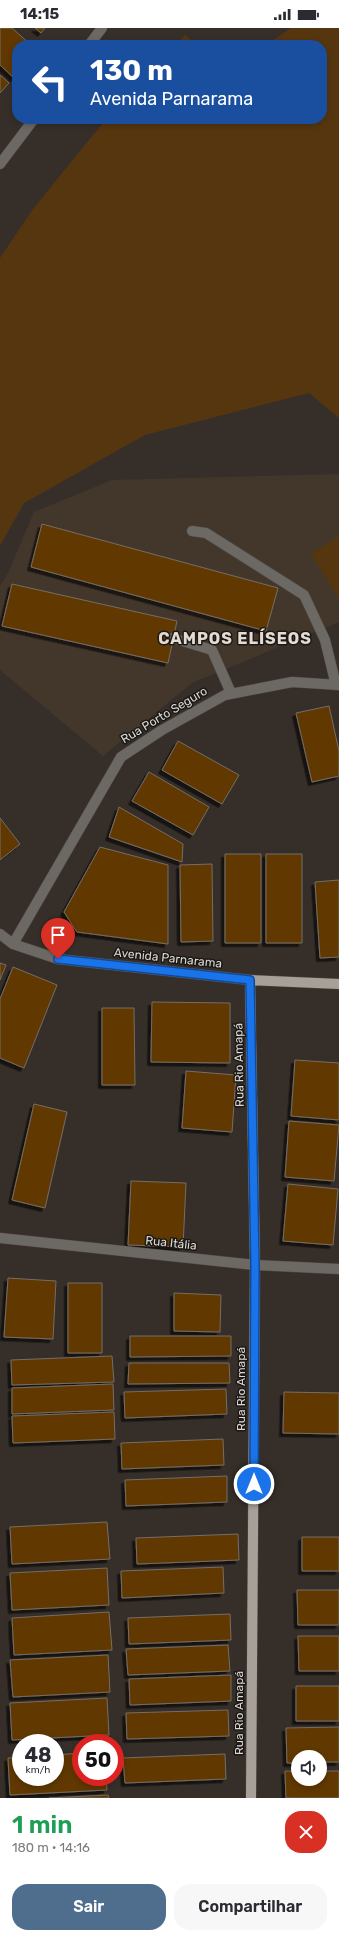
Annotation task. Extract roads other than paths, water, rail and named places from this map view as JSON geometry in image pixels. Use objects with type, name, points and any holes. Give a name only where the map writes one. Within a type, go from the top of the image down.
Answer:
[{"type":"main road","name":"Avenida Parnarama","points":[[250,980],[339,984]]},
{"type":"main road","name":"Rua Rio Amapá","points":[[250,980],[255,1265],[251,1798]]},
{"type":"street","points":[[93,40],[102,28]]},
{"type":"street","points":[[0,164],[30,124]]},
{"type":"street","points":[[192,531],[206,533],[304,595],[325,640],[338,685]]},
{"type":"street","points":[[173,638],[212,650],[231,693]]},
{"type":"street","name":"Rua Porto Seguro","points":[[13,944],[120,757],[162,730],[226,694],[292,682],[338,685]]},
{"type":"street","name":"Avenida Parnarama","points":[[0,934],[13,944],[58,959],[250,980]]},
{"type":"street","name":"Rua Itália","points":[[0,1238],[255,1265],[339,1269]]},
{"type":"district","name":"CAMPOS ELÍSEOS","points":[[235,638]]}]
